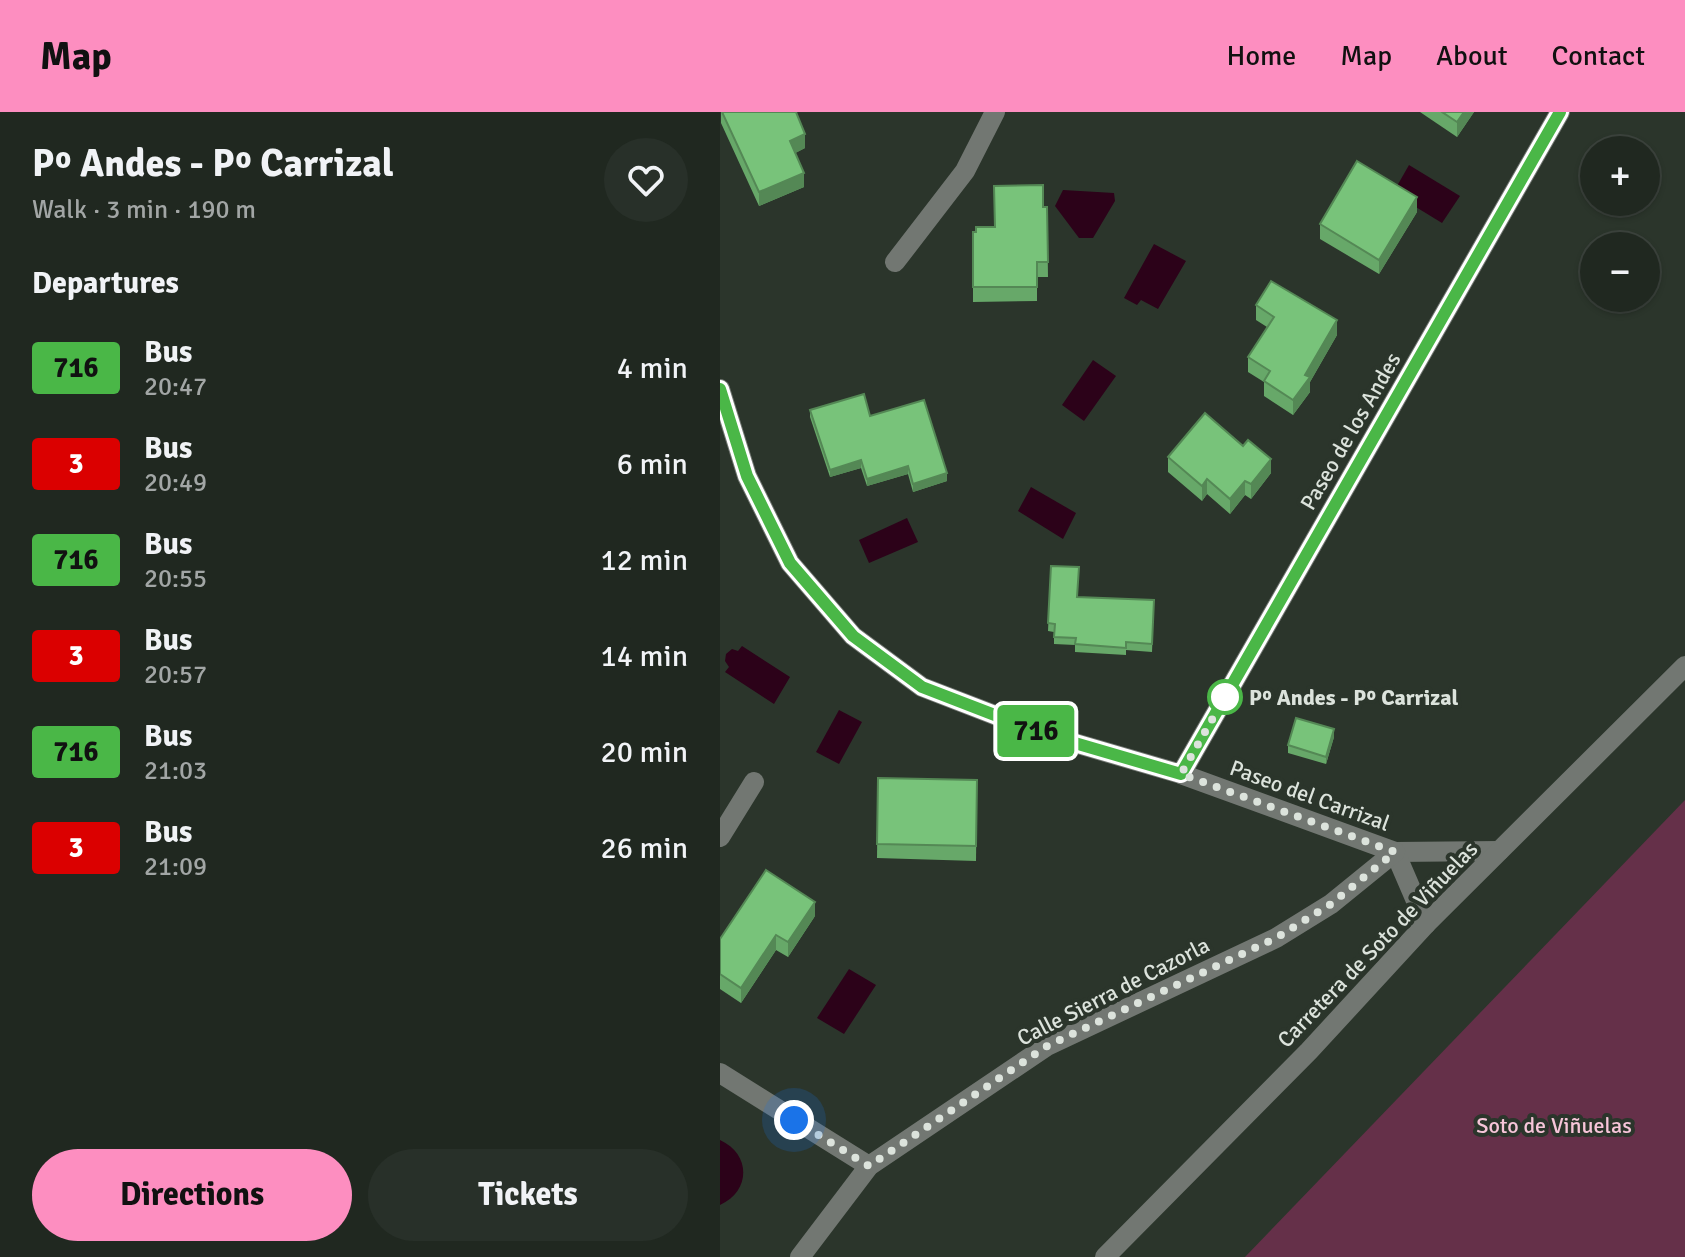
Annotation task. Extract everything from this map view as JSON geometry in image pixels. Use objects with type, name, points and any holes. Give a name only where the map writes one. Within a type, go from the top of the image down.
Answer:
[{"type":"street","points":[[895,262],[965,171],[995,112]]},
{"type":"street","name":"Paseo de los Andes","points":[[1181,774],[1560,112]]},
{"type":"street","name":"Paseo del Carrizal","points":[[720,389],[747,476],[790,563],[853,636],[922,687],[1044,734],[1181,774],[1395,852],[1499,851]]},
{"type":"street","name":"Carretera de Soto de Viñuelas","points":[[1105,1257],[1309,1051],[1426,924],[1685,666]]},
{"type":"street","points":[[720,837],[754,782]]},
{"type":"street","name":"Paseo del Carrizal","points":[[1395,852],[1426,924]]},
{"type":"street","name":"Calle Sierra de Cazorla","points":[[800,1257],[869,1166],[1047,1046],[1276,938],[1331,904],[1395,852]]},
{"type":"street","points":[[720,1073],[869,1166]]},
{"type":"green space","name":"Soto de Viñuelas","points":[[1685,800],[1685,1257],[1245,1257]]},
{"type":"shaded area","points":[[1409,165],[1460,196],[1442,223],[1393,193]]},
{"type":"shaded area","points":[[1063,190],[1114,193],[1115,201],[1093,238],[1079,238],[1055,206]]},
{"type":"shaded area","points":[[1154,244],[1186,261],[1158,309],[1141,300],[1137,305],[1124,298]]},
{"type":"shaded area","points":[[1093,360],[1116,376],[1084,421],[1062,405]]},
{"type":"shaded area","points":[[1031,487],[1076,513],[1063,539],[1018,511]]},
{"type":"shaded area","points":[[907,518],[918,542],[869,563],[859,540]]},
{"type":"shaded area","points":[[742,646],[790,677],[774,704],[725,672],[729,667],[725,661],[726,654],[732,649],[738,651]]},
{"type":"shaded area","points":[[839,710],[862,722],[839,764],[816,752]]},
{"type":"shaded area","points":[[849,969],[876,985],[844,1034],[817,1018]]},
{"type":"shaded area","points":[[720,1140],[737,1154],[743,1172],[737,1191],[720,1205]]},
{"type":"building","points":[[722,112],[796,112],[805,134],[790,141],[804,173],[759,192]]},
{"type":"building","points":[[1442,112],[1464,112],[1457,122]]},
{"type":"building","points":[[1357,161],[1417,197],[1379,260],[1320,224]]},
{"type":"building","points":[[1043,185],[1043,207],[1047,207],[1048,262],[1037,262],[1037,287],[973,287],[973,232],[976,232],[976,227],[995,227],[994,186]]},
{"type":"building","points":[[1271,281],[1337,320],[1305,375],[1310,377],[1293,400],[1264,381],[1270,371],[1248,357],[1274,317],[1256,305]]},
{"type":"building","points":[[864,394],[870,416],[924,400],[947,473],[913,484],[908,466],[867,479],[861,460],[830,470],[810,410]]},
{"type":"building","points":[[1205,413],[1243,446],[1248,440],[1271,459],[1251,484],[1245,481],[1230,499],[1207,479],[1202,486],[1168,457]]},
{"type":"building","points":[[1051,566],[1079,567],[1077,597],[1154,600],[1152,644],[1126,642],[1126,648],[1075,644],[1076,638],[1054,637],[1055,624],[1048,623]]},
{"type":"building","points":[[1296,718],[1334,729],[1326,757],[1288,745]]},
{"type":"building","points":[[878,778],[977,780],[976,846],[877,844]]},
{"type":"building","points":[[766,870],[815,902],[788,942],[776,935],[741,988],[720,974],[720,939]]},
{"type":"bus line","name":"716","points":[[720,389],[747,476],[790,563],[853,636],[922,687],[1044,734],[1181,774],[1560,112]]},
{"type":"place","name":"Pº Andes - Pº Carrizal","points":[[1225,697]]},
{"type":"route","points":[[794,1120],[869,1166],[1047,1046],[1276,938],[1331,904],[1395,852],[1181,774],[1225,697]]}]
